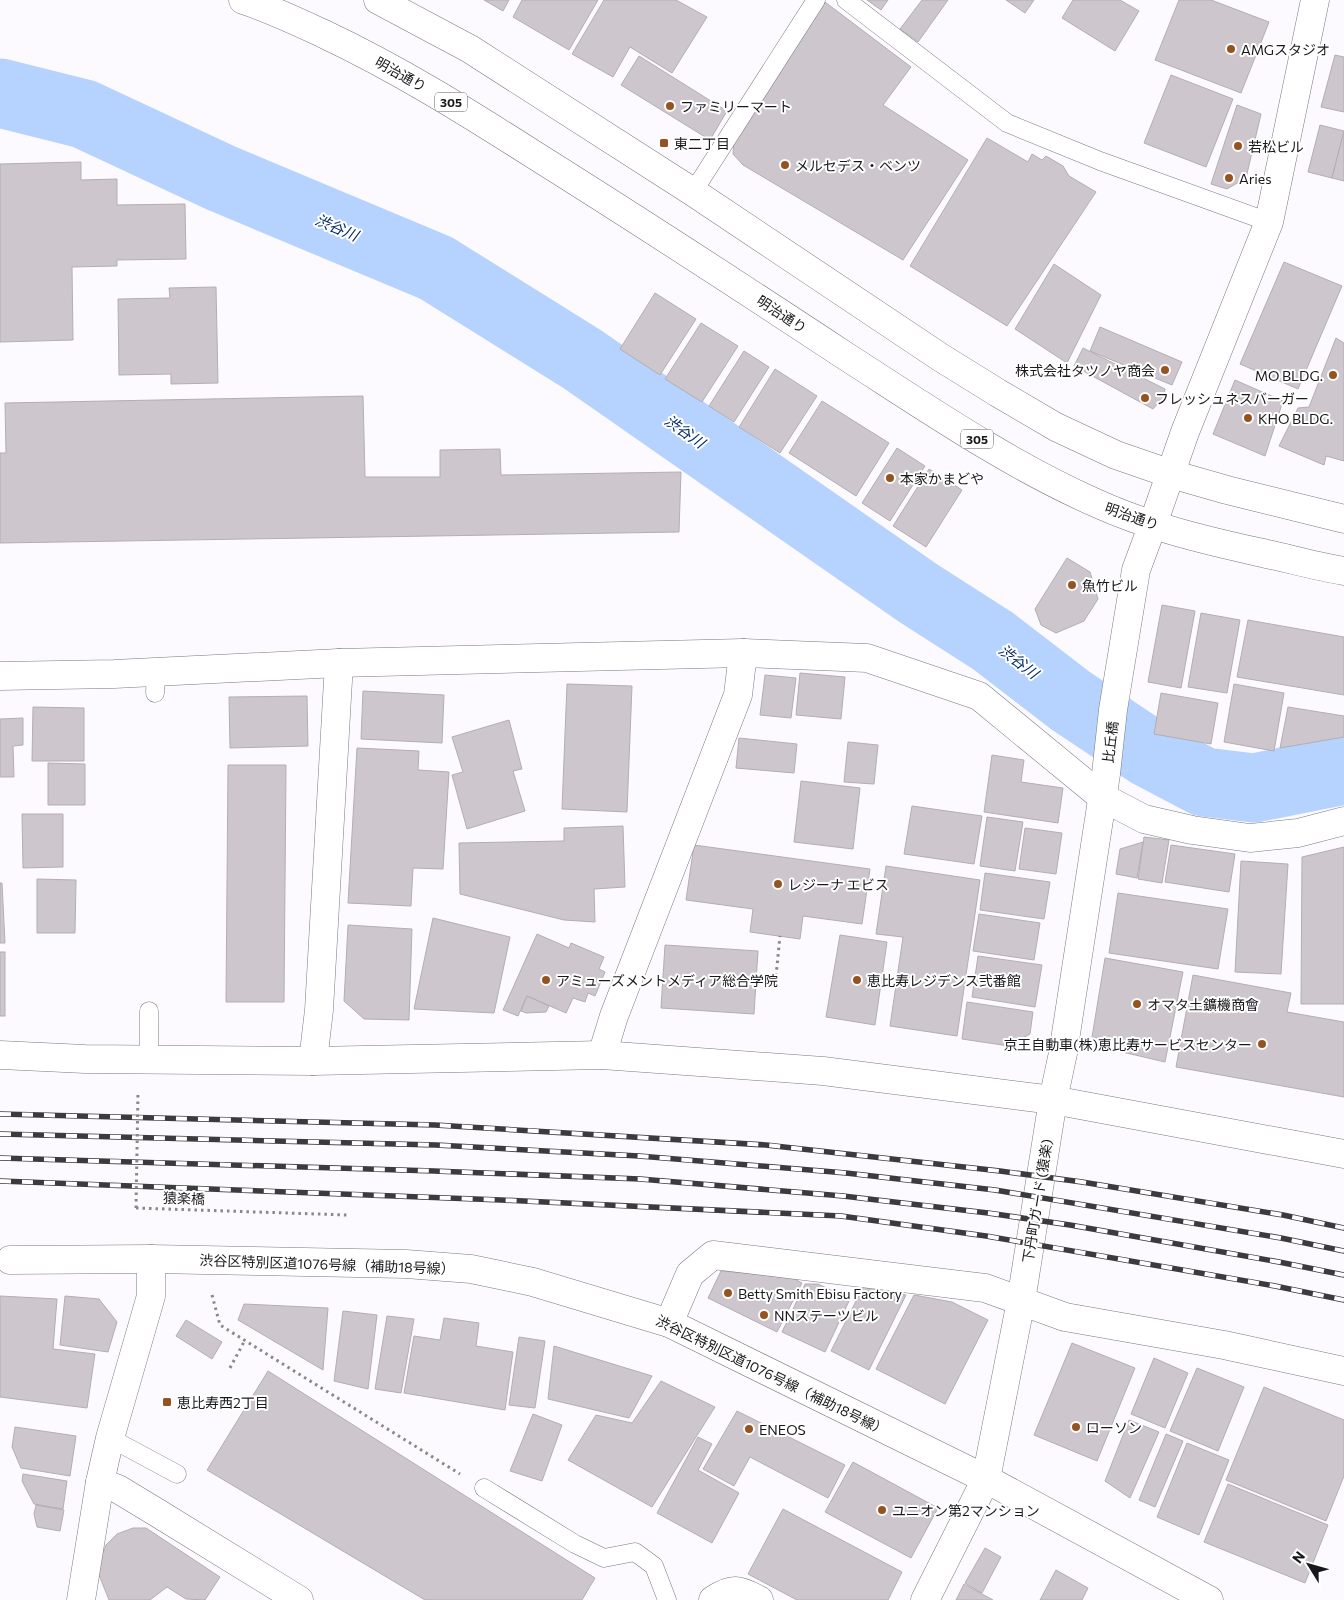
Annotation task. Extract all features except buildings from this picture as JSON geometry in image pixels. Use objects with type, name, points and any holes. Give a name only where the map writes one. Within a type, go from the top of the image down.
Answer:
[{"type":"street","name":"明治通り","points":[[243,0],[298,22],[428,88],[648,226],[974,438],[1097,504],[1152,524],[1212,541],[1344,571]]},
{"type":"street","points":[[378,0],[470,49],[693,192],[940,357],[1056,427],[1116,455],[1171,474],[1344,519]]},
{"type":"street","name":"比丘橋","points":[[1053,1100],[1063,1053],[1136,570],[1185,432],[1269,222],[1315,0]]},
{"type":"street","points":[[602,1055],[614,1016],[738,695],[743,653]]},
{"type":"street","points":[[0,676],[155,683],[338,664],[743,653],[867,658],[979,696],[1104,786],[1144,819],[1192,830],[1250,838],[1298,833],[1344,821]]},
{"type":"street","points":[[313,1061],[319,1010],[338,664]]},
{"type":"street","points":[[0,1055],[313,1061],[602,1055],[823,1071],[1053,1100],[1344,1154]]},
{"type":"street","name":"下丹町ガード (猿楽)","points":[[925,1600],[986,1479],[1021,1301],[1053,1100]]},
{"type":"street","points":[[669,1323],[690,1274],[713,1255],[985,1288],[1066,1317],[1224,1345],[1344,1371]]},
{"type":"street","name":"渋谷区特別区道1076号線（補助18号線）","points":[[5,1259],[151,1259],[406,1264],[471,1269],[534,1282],[669,1323],[986,1479],[1209,1600]]},
{"type":"street","points":[[81,1599],[100,1482],[110,1438],[151,1296],[151,1259]]},
{"type":"street","points":[[100,1482],[118,1489],[299,1600]]},
{"type":"street","points":[[713,1600],[726,1591],[743,1591],[759,1600]]},
{"type":"lane","points":[[693,192],[816,0]]},
{"type":"lane","points":[[846,0],[1007,123],[1100,161],[1269,222]]},
{"type":"lane","points":[[149,1059],[150,1011]]},
{"type":"lane","points":[[110,1438],[177,1474]]},
{"type":"lane","points":[[484,1488],[575,1544],[604,1558],[635,1552],[654,1566],[667,1600]]},
{"type":"path","points":[[776,976],[780,936]]},
{"type":"path","name":"猿楽橋","points":[[138,1092],[136,1208],[347,1216]]},
{"type":"path","points":[[211,1291],[220,1325],[484,1488]]},
{"type":"path","points":[[230,1368],[245,1340]]},
{"type":"waterway","name":"渋谷川","points":[[0,93],[84,114],[221,178],[436,268],[582,359],[918,593],[993,641],[1071,701],[1149,753],[1204,782],[1254,788],[1344,770]]},
{"type":"railway","points":[[0,1114],[435,1125],[766,1145],[1082,1182],[1283,1215],[1344,1228]]},
{"type":"railway","points":[[0,1134],[436,1145],[639,1156],[846,1173],[995,1190],[1281,1238],[1344,1251]]},
{"type":"railway","points":[[0,1158],[640,1179],[843,1196],[988,1213],[1070,1225],[1344,1275]]},
{"type":"railway","points":[[0,1181],[501,1200],[841,1216],[986,1236],[1275,1286],[1344,1300]]},
{"type":"place","name":"AMGスタジオ","points":[[1231,49]]},
{"type":"place","name":"ファミリーマート","points":[[670,106]]},
{"type":"place","name":"東二丁目","points":[[664,143]]},
{"type":"place","name":"若松ビル","points":[[1238,146]]},
{"type":"place","name":"メルセデス・ベンツ","points":[[785,165]]},
{"type":"place","name":"Aries","points":[[1229,178]]},
{"type":"place","name":"株式会社タツノヤ商会","points":[[1165,370]]},
{"type":"place","name":"MO BLDG.","points":[[1333,375]]},
{"type":"place","name":"フレッシュネスバーガー","points":[[1145,398]]},
{"type":"place","name":"KHO BLDG.","points":[[1248,418]]},
{"type":"place","name":"本家かまどや","points":[[890,478]]},
{"type":"place","name":"魚竹ビル","points":[[1072,585]]},
{"type":"place","name":"レジーナ エビス","points":[[778,884]]},
{"type":"place","name":"アミューズメントメディア総合学院","points":[[546,980]]},
{"type":"place","name":"恵比寿レジデンス弐番館","points":[[857,980]]},
{"type":"place","name":"オマタ土鑛機商會","points":[[1137,1004]]},
{"type":"place","name":"京王自動車(株)恵比寿サービスセンター","points":[[1262,1044]]},
{"type":"place","name":"Betty Smith Ebisu Factory","points":[[728,1293]]},
{"type":"place","name":"NNステーツビル","points":[[764,1315]]},
{"type":"place","name":"恵比寿西2丁目","points":[[167,1402]]},
{"type":"place","name":"ローソン","points":[[1076,1427]]},
{"type":"place","name":"ENEOS","points":[[749,1429]]},
{"type":"place","name":"ユニオン第2マンション","points":[[882,1510]]}]
